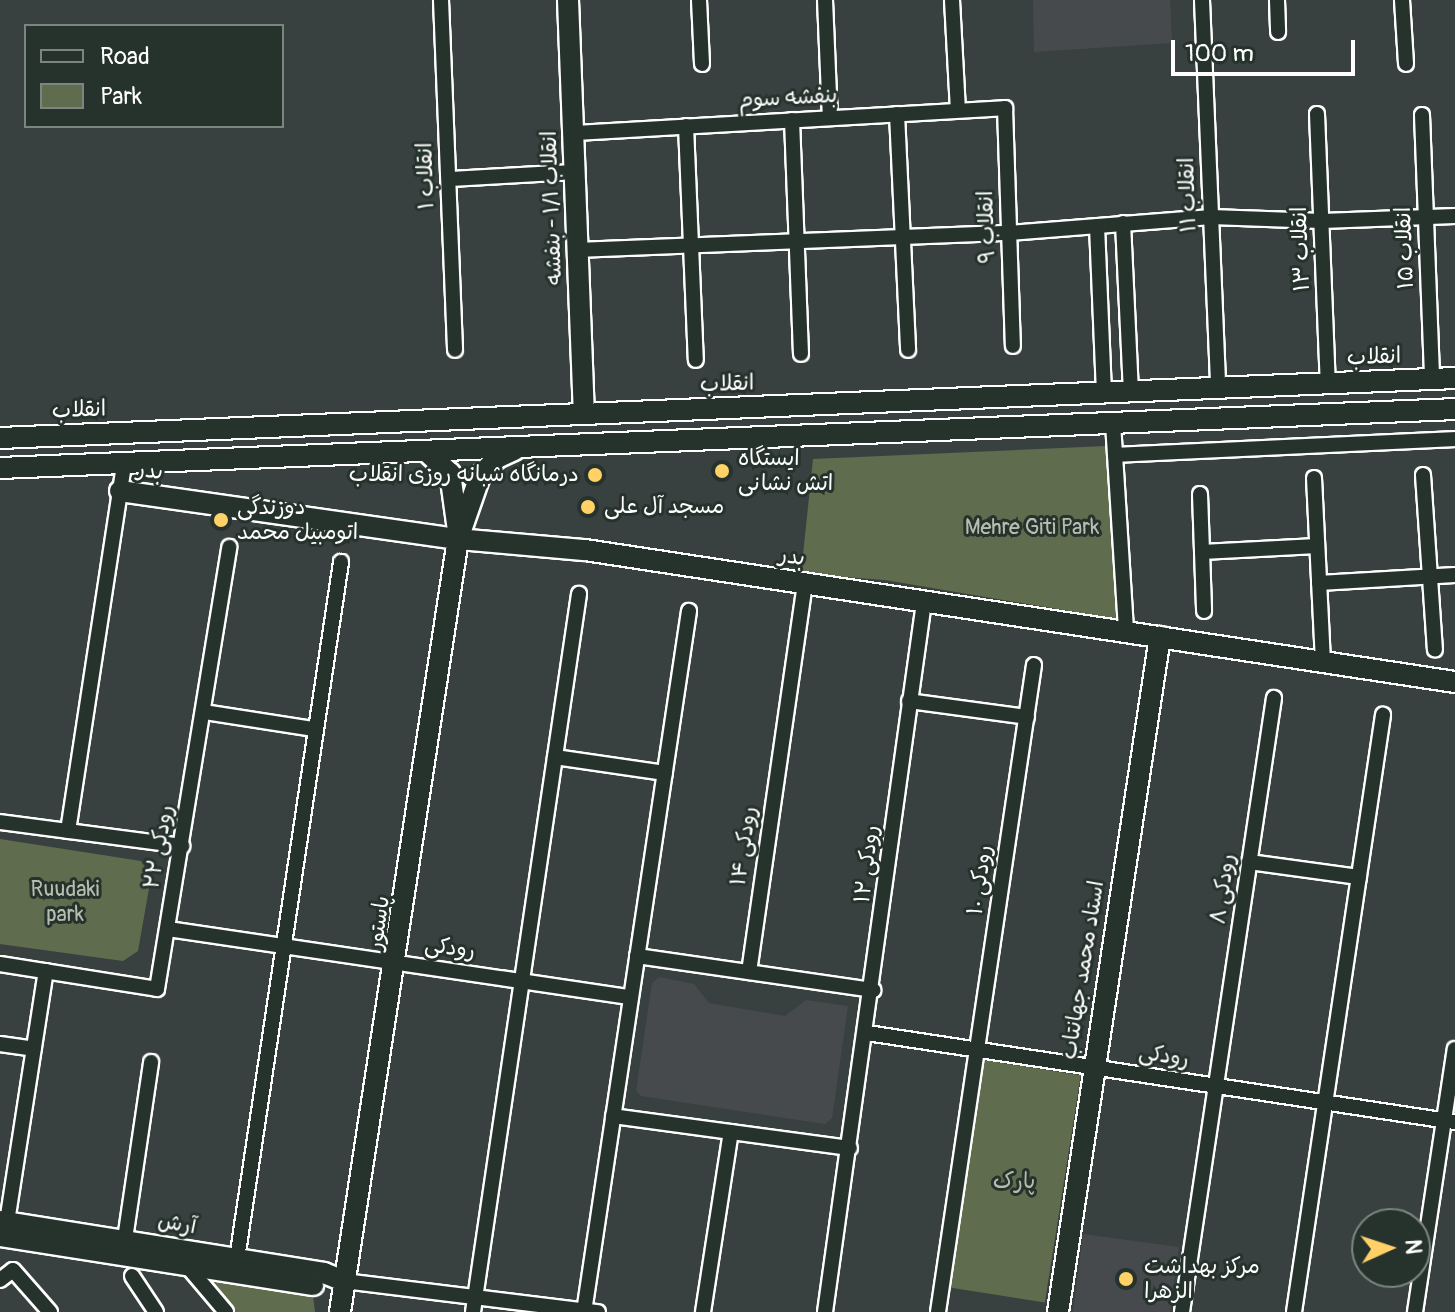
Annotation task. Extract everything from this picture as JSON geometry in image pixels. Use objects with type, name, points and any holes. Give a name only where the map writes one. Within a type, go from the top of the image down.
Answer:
[{"type":"street","name":"انقلاب ۱","points":[[441,0],[455,350]]},
{"type":"street","name":"انقلاب ۱/۱ - بنفشه","points":[[568,0],[584,414]]},
{"type":"street","points":[[699,0],[702,64]]},
{"type":"street","points":[[825,0],[830,118]]},
{"type":"street","points":[[952,0],[958,110]]},
{"type":"street","name":"انقلاب ۱۱","points":[[1202,0],[1218,388]]},
{"type":"street","points":[[1277,0],[1278,32]]},
{"type":"street","points":[[1402,0],[1406,64]]},
{"type":"street","name":"بنفشه سوم","points":[[574,133],[1005,108]]},
{"type":"street","name":"انقلاب ۹","points":[[1005,108],[1013,346]]},
{"type":"street","points":[[897,114],[908,350]]},
{"type":"street","name":"انقلاب ۱۳","points":[[1317,114],[1328,383]]},
{"type":"street","name":"انقلاب ۱۵","points":[[1422,115],[1432,379]]},
{"type":"street","points":[[792,120],[801,354]]},
{"type":"street","points":[[686,126],[696,360]]},
{"type":"street","points":[[449,179],[575,172]]},
{"type":"street","points":[[577,250],[1009,233],[1211,217],[1322,221],[1455,216]]},
{"type":"street","points":[[1123,223],[1131,391]]},
{"type":"street","points":[[1097,226],[1104,392]]},
{"type":"street","name":"انقلاب","points":[[0,438],[1455,378]]},
{"type":"street","points":[[1275,385],[1276,417]]},
{"type":"street","points":[[0,468],[1455,409]]},
{"type":"street","points":[[1113,423],[1126,632]]},
{"type":"street","points":[[1115,455],[1455,439]]},
{"type":"street","points":[[458,539],[480,476],[497,458],[521,447]]},
{"type":"street","points":[[426,451],[450,473],[458,539]]},
{"type":"street","points":[[68,831],[124,463]]},
{"type":"street","points":[[1423,475],[1435,650]]},
{"type":"street","points":[[1314,478],[1323,662]]},
{"type":"street","name":"بدر","points":[[120,491],[458,539],[585,550],[1455,682]]},
{"type":"street","points":[[1200,494],[1204,611]]},
{"type":"street","name":"پاستور","points":[[340,1312],[398,963],[458,539]]},
{"type":"street","points":[[1202,552],[1317,546]]},
{"type":"street","name":"رودکی ۲۲","points":[[46,971],[157,989],[229,547]]},
{"type":"street","points":[[237,1259],[341,562]]},
{"type":"street","points":[[1319,583],[1455,575]]},
{"type":"street","name":"رودکی ۱۴","points":[[749,972],[805,584]]},
{"type":"street","points":[[474,1304],[579,594]]},
{"type":"street","name":"رودکی ۱۲","points":[[825,1312],[874,990],[924,602]]},
{"type":"street","points":[[588,1311],[613,1116],[689,611]]},
{"type":"street","name":"استاد محمد جهانتاب","points":[[1058,1312],[1091,1068],[1160,637]]},
{"type":"street","name":"رودکی ۱۰","points":[[938,1312],[1034,665]]},
{"type":"street","name":"رودکی ۸","points":[[1182,1312],[1274,698]]},
{"type":"street","points":[[909,701],[1027,717]]},
{"type":"street","points":[[204,712],[314,729]]},
{"type":"street","points":[[1294,1312],[1383,715]]},
{"type":"street","points":[[555,757],[665,773]]},
{"type":"street","points":[[0,822],[182,846]]},
{"type":"street","points":[[1249,862],[1359,877]]},
{"type":"street","name":"رودکی","points":[[168,929],[631,997]]},
{"type":"street","points":[[637,956],[874,990]]},
{"type":"street","points":[[0,964],[46,971],[2,1226]]},
{"type":"street","name":"رودکی","points":[[867,1033],[1450,1121]]},
{"type":"street","points":[[0,1044],[34,1049]]},
{"type":"street","points":[[1415,1312],[1450,1121],[1455,1049]]},
{"type":"street","points":[[125,1239],[151,1062]]},
{"type":"street","points":[[613,1116],[850,1148]]},
{"type":"street","points":[[703,1312],[731,1132]]},
{"type":"street","name":"آرش","points":[[2,1226],[188,1267],[320,1286],[344,1281]]},
{"type":"street","name":"آرش","points":[[2,1226],[125,1239],[324,1273],[344,1281],[474,1304],[588,1311]]},
{"type":"street","points":[[188,1267],[226,1312]]},
{"type":"street","points":[[0,1280],[13,1270],[50,1312]]},
{"type":"street","points":[[132,1276],[156,1312]]},
{"type":"shaded area","points":[[1033,0],[1170,0],[1172,43],[1034,52]]},
{"type":"shaded area","points":[[659,977],[694,984],[709,1003],[785,1016],[806,1000],[848,1006],[832,1118],[825,1124],[641,1096],[636,1091],[652,983]]},
{"type":"shaded area","name":"مرکز بهداشت الزهرا","points":[[1083,1234],[1179,1247],[1170,1312],[1073,1312]]},
{"type":"green space","name":"Mehre Giti Park","points":[[1106,446],[1116,619],[885,580],[801,574],[813,459]]},
{"type":"green space","name":"Ruudaki park","points":[[0,839],[141,861],[151,877],[138,951],[123,961],[0,944]]},
{"type":"green space","name":"پارک","points":[[984,1060],[1081,1075],[1045,1302],[948,1287]]},
{"type":"green space","points":[[213,1281],[313,1296],[315,1312],[230,1312],[209,1286]]},
{"type":"place","name":"ایستگاه اتش نشانی","points":[[722,471]]},
{"type":"place","name":"درمانگاه شبانه روزی انقلاب","points":[[595,475]]},
{"type":"place","name":"مسجد آل علی","points":[[588,507]]},
{"type":"place","name":"دوزندگی اتومبیل محمد","points":[[221,520]]},
{"type":"place","name":"مرکز بهداشت الزهرا","points":[[1126,1279]]}]
